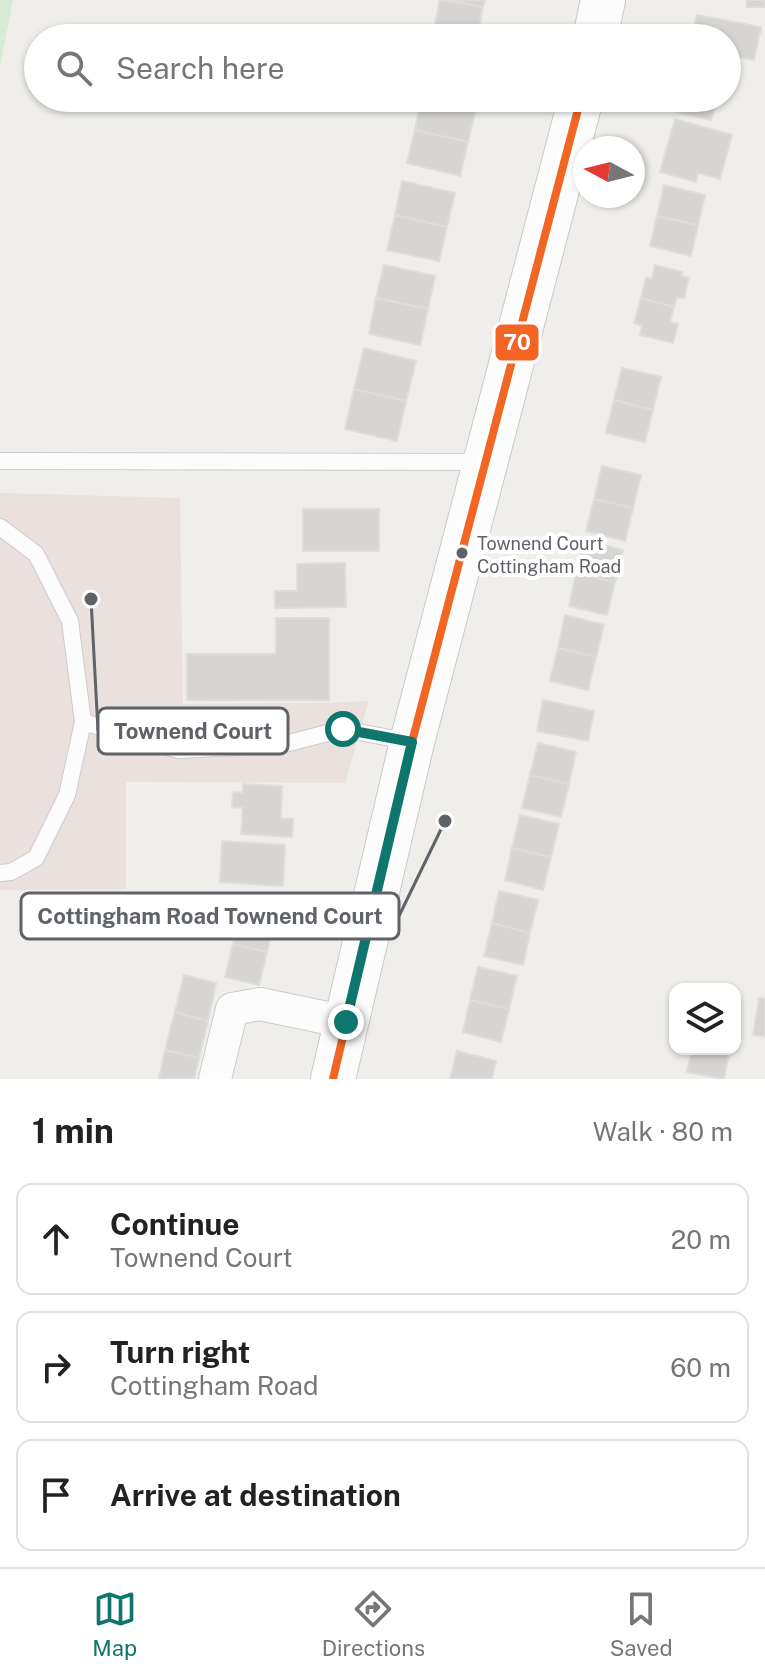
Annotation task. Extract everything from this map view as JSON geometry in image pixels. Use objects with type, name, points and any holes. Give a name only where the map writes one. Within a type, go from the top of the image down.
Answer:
[{"type":"main road","points":[[598,24],[603,0]]},
{"type":"main road","points":[[333,1079],[412,742],[577,112]]},
{"type":"street","points":[[215,1079],[232,1009],[260,1004],[346,1022]]},
{"type":"lane","points":[[0,461],[486,462]]},
{"type":"lane","points":[[0,527],[36,554],[70,621],[83,722],[67,795],[36,858],[11,872],[0,873]]},
{"type":"lane","points":[[83,722],[179,750],[285,744],[343,729],[412,742]]},
{"type":"shaded area","points":[[0,493],[180,498],[183,704],[369,701],[345,783],[126,782],[126,889],[0,890]]},
{"type":"green space","points":[[0,0],[13,0],[0,66]]},
{"type":"building","points":[[440,0],[483,7],[480,24],[435,24]]},
{"type":"building","points":[[447,0],[485,0],[483,7]]},
{"type":"building","points":[[747,0],[765,0],[765,7],[747,7]]},
{"type":"building","points":[[697,15],[761,27],[754,60],[741,58],[741,24],[695,24]]},
{"type":"building","points":[[418,112],[475,112],[468,142],[415,130]]},
{"type":"building","points":[[676,112],[713,112],[711,120]]},
{"type":"building","points":[[675,119],[732,135],[720,179],[698,173],[696,182],[660,172]]},
{"type":"building","points":[[415,130],[468,142],[460,176],[407,163]]},
{"type":"building","points":[[402,181],[455,193],[447,227],[395,215]]},
{"type":"building","points":[[664,185],[705,195],[698,225],[657,216]]},
{"type":"building","points":[[395,215],[447,227],[439,261],[387,250]]},
{"type":"building","points":[[657,216],[698,225],[691,256],[650,246]]},
{"type":"building","points":[[384,265],[435,276],[428,309],[376,298]]},
{"type":"building","points":[[655,265],[682,272],[681,276],[689,278],[684,298],[677,297],[674,307],[641,298],[646,278],[652,279]]},
{"type":"building","points":[[376,298],[428,309],[420,345],[369,334]]},
{"type":"building","points":[[641,298],[674,307],[670,322],[678,324],[673,343],[640,335],[642,326],[634,323]]},
{"type":"building","points":[[364,348],[416,361],[406,401],[354,389]]},
{"type":"building","points":[[622,368],[661,377],[653,410],[614,400]]},
{"type":"building","points":[[354,389],[406,401],[397,441],[345,429]]},
{"type":"building","points":[[614,400],[653,410],[645,442],[606,433]]},
{"type":"building","points":[[602,466],[641,475],[633,508],[594,499]]},
{"type":"building","points":[[594,499],[633,508],[625,541],[586,531]]},
{"type":"building","points":[[303,509],[379,509],[379,551],[303,551]]},
{"type":"building","points":[[584,540],[623,550],[615,582],[576,573]]},
{"type":"building","points":[[345,563],[346,607],[275,608],[275,591],[297,591],[297,564]]},
{"type":"building","points":[[576,573],[615,582],[607,615],[569,606]]},
{"type":"building","points":[[565,615],[604,625],[596,657],[558,648]]},
{"type":"building","points":[[276,618],[329,618],[329,700],[187,700],[187,654],[276,654]]},
{"type":"building","points":[[558,648],[596,657],[588,690],[550,681]]},
{"type":"building","points":[[543,700],[594,711],[588,741],[537,731]]},
{"type":"building","points":[[538,743],[576,752],[569,784],[530,775]]},
{"type":"building","points":[[530,775],[569,784],[561,817],[522,808]]},
{"type":"building","points":[[243,784],[282,786],[281,818],[293,819],[292,837],[241,834],[243,808],[232,807],[233,792],[243,793]]},
{"type":"building","points":[[520,815],[559,824],[551,857],[512,848]]},
{"type":"building","points":[[222,841],[285,845],[283,886],[220,882]]},
{"type":"building","points":[[512,848],[551,857],[543,890],[505,880]]},
{"type":"building","points":[[499,891],[538,900],[530,933],[492,923]]},
{"type":"building","points":[[241,911],[275,919],[267,952],[233,944]]},
{"type":"building","points":[[492,923],[530,933],[523,965],[484,956]]},
{"type":"building","points":[[233,944],[267,952],[259,985],[225,977]]},
{"type":"building","points":[[478,967],[517,976],[509,1009],[470,1000]]},
{"type":"building","points":[[184,975],[216,983],[208,1021],[175,1012]]},
{"type":"building","points":[[759,998],[765,999],[765,1037],[753,1035]]},
{"type":"building","points":[[470,1000],[509,1009],[501,1042],[463,1032]]},
{"type":"building","points":[[175,1012],[208,1021],[199,1058],[165,1050]]},
{"type":"building","points":[[165,1050],[199,1058],[194,1079],[159,1079]]},
{"type":"building","points":[[457,1051],[496,1061],[492,1079],[450,1079]]},
{"type":"building","points":[[691,1055],[729,1055],[724,1079],[687,1072]]},
{"type":"transit line","name":"70","points":[[333,1079],[412,742],[577,112]]},
{"type":"place","name":"Townend Court Cottingham Road","points":[[462,553]]},
{"type":"place","name":"Townend Court","points":[[91,599]]},
{"type":"place","name":"Cottingham Road Townend Court","points":[[445,821]]},
{"type":"route","points":[[343,729],[412,742],[346,1022]]}]
